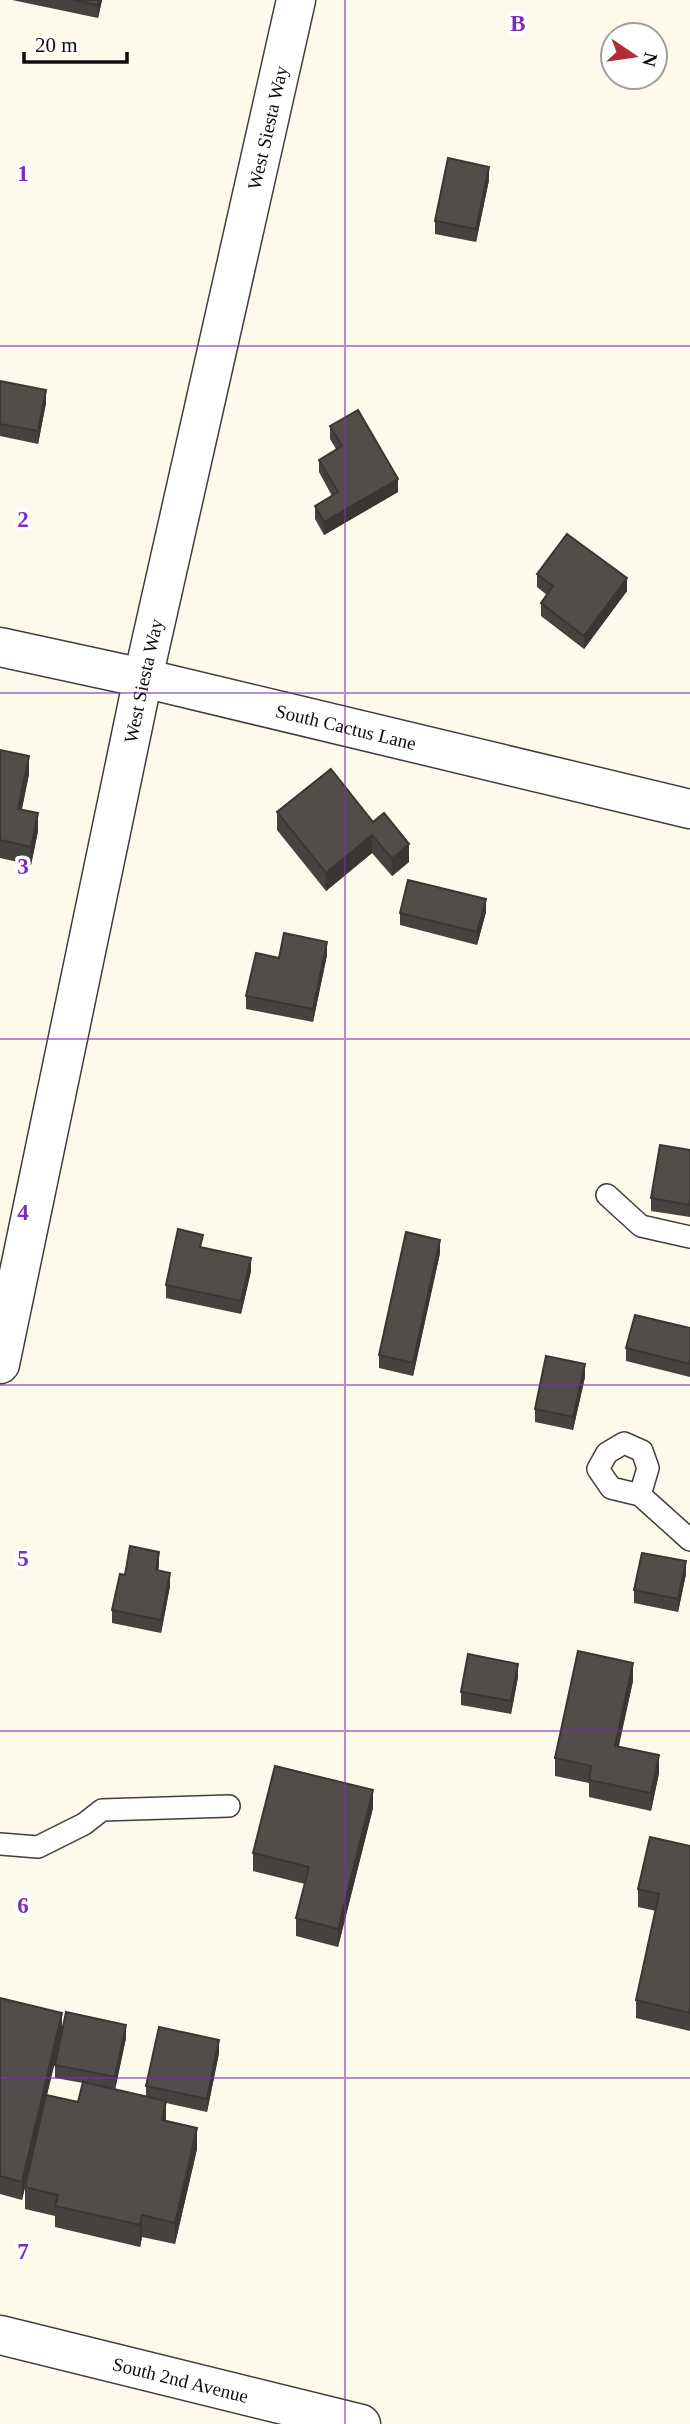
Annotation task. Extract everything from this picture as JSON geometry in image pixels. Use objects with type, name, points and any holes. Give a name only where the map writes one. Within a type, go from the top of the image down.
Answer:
[{"type":"street","name":"West Siesta Way","points":[[0,1364],[143,678],[296,0]]},
{"type":"street","name":"South Cactus Lane","points":[[0,648],[143,678],[690,809]]},
{"type":"street","name":"South 2nd Avenue","points":[[0,2335],[361,2424]]},
{"type":"lane","points":[[607,1195],[641,1226],[690,1237]]},
{"type":"lane","points":[[640,1495],[690,1540]]},
{"type":"lane","points":[[0,1844],[38,1847],[84,1824],[102,1810],[229,1806]]},
{"type":"building","points":[[73,0],[99,0],[98,5]]},
{"type":"building","points":[[448,158],[489,167],[476,229],[435,221]]},
{"type":"building","points":[[0,381],[46,390],[38,431],[0,424]]},
{"type":"building","points":[[358,410],[398,479],[324,522],[315,506],[338,492],[319,460],[342,446],[330,426]]},
{"type":"building","points":[[567,534],[627,578],[584,636],[541,603],[553,586],[537,574]]},
{"type":"building","points":[[0,750],[29,756],[18,809],[38,813],[31,847],[0,840]]},
{"type":"building","points":[[331,769],[373,822],[384,813],[409,844],[392,859],[372,835],[326,873],[277,812]]},
{"type":"building","points":[[408,880],[486,899],[477,932],[400,913]]},
{"type":"building","points":[[284,933],[327,942],[313,1009],[246,996],[256,953],[279,958]]},
{"type":"building","points":[[660,1145],[690,1150],[690,1205],[651,1198]]},
{"type":"building","points":[[178,1229],[203,1235],[200,1247],[251,1258],[241,1301],[166,1285]]},
{"type":"building","points":[[406,1232],[440,1240],[413,1363],[379,1355]]},
{"type":"building","points":[[635,1315],[690,1328],[690,1364],[626,1348]]},
{"type":"building","points":[[546,1356],[585,1364],[573,1417],[535,1409]]},
{"type":"building","points":[[130,1546],[159,1552],[156,1570],[170,1573],[161,1620],[112,1610],[120,1574],[125,1575]]},
{"type":"building","points":[[642,1553],[686,1561],[678,1599],[634,1590]]},
{"type":"building","points":[[578,1651],[633,1663],[615,1746],[659,1755],[651,1793],[589,1780],[591,1766],[555,1758]]},
{"type":"building","points":[[468,1654],[518,1664],[511,1701],[461,1692]]},
{"type":"building","points":[[275,1766],[373,1790],[338,1929],[296,1918],[309,1867],[253,1853]]},
{"type":"building","points":[[650,1837],[690,1846],[690,2013],[636,2000],[659,1894],[638,1889]]},
{"type":"building","points":[[0,1998],[62,2013],[22,2182],[0,2176]]},
{"type":"building","points":[[66,2012],[126,2025],[115,2077],[55,2065]]},
{"type":"building","points":[[159,2027],[219,2040],[207,2099],[146,2086]]},
{"type":"building","points":[[83,2082],[166,2101],[162,2120],[197,2128],[175,2223],[142,2215],[140,2225],[55,2206],[58,2195],[25,2187],[46,2095],[78,2102]]}]
